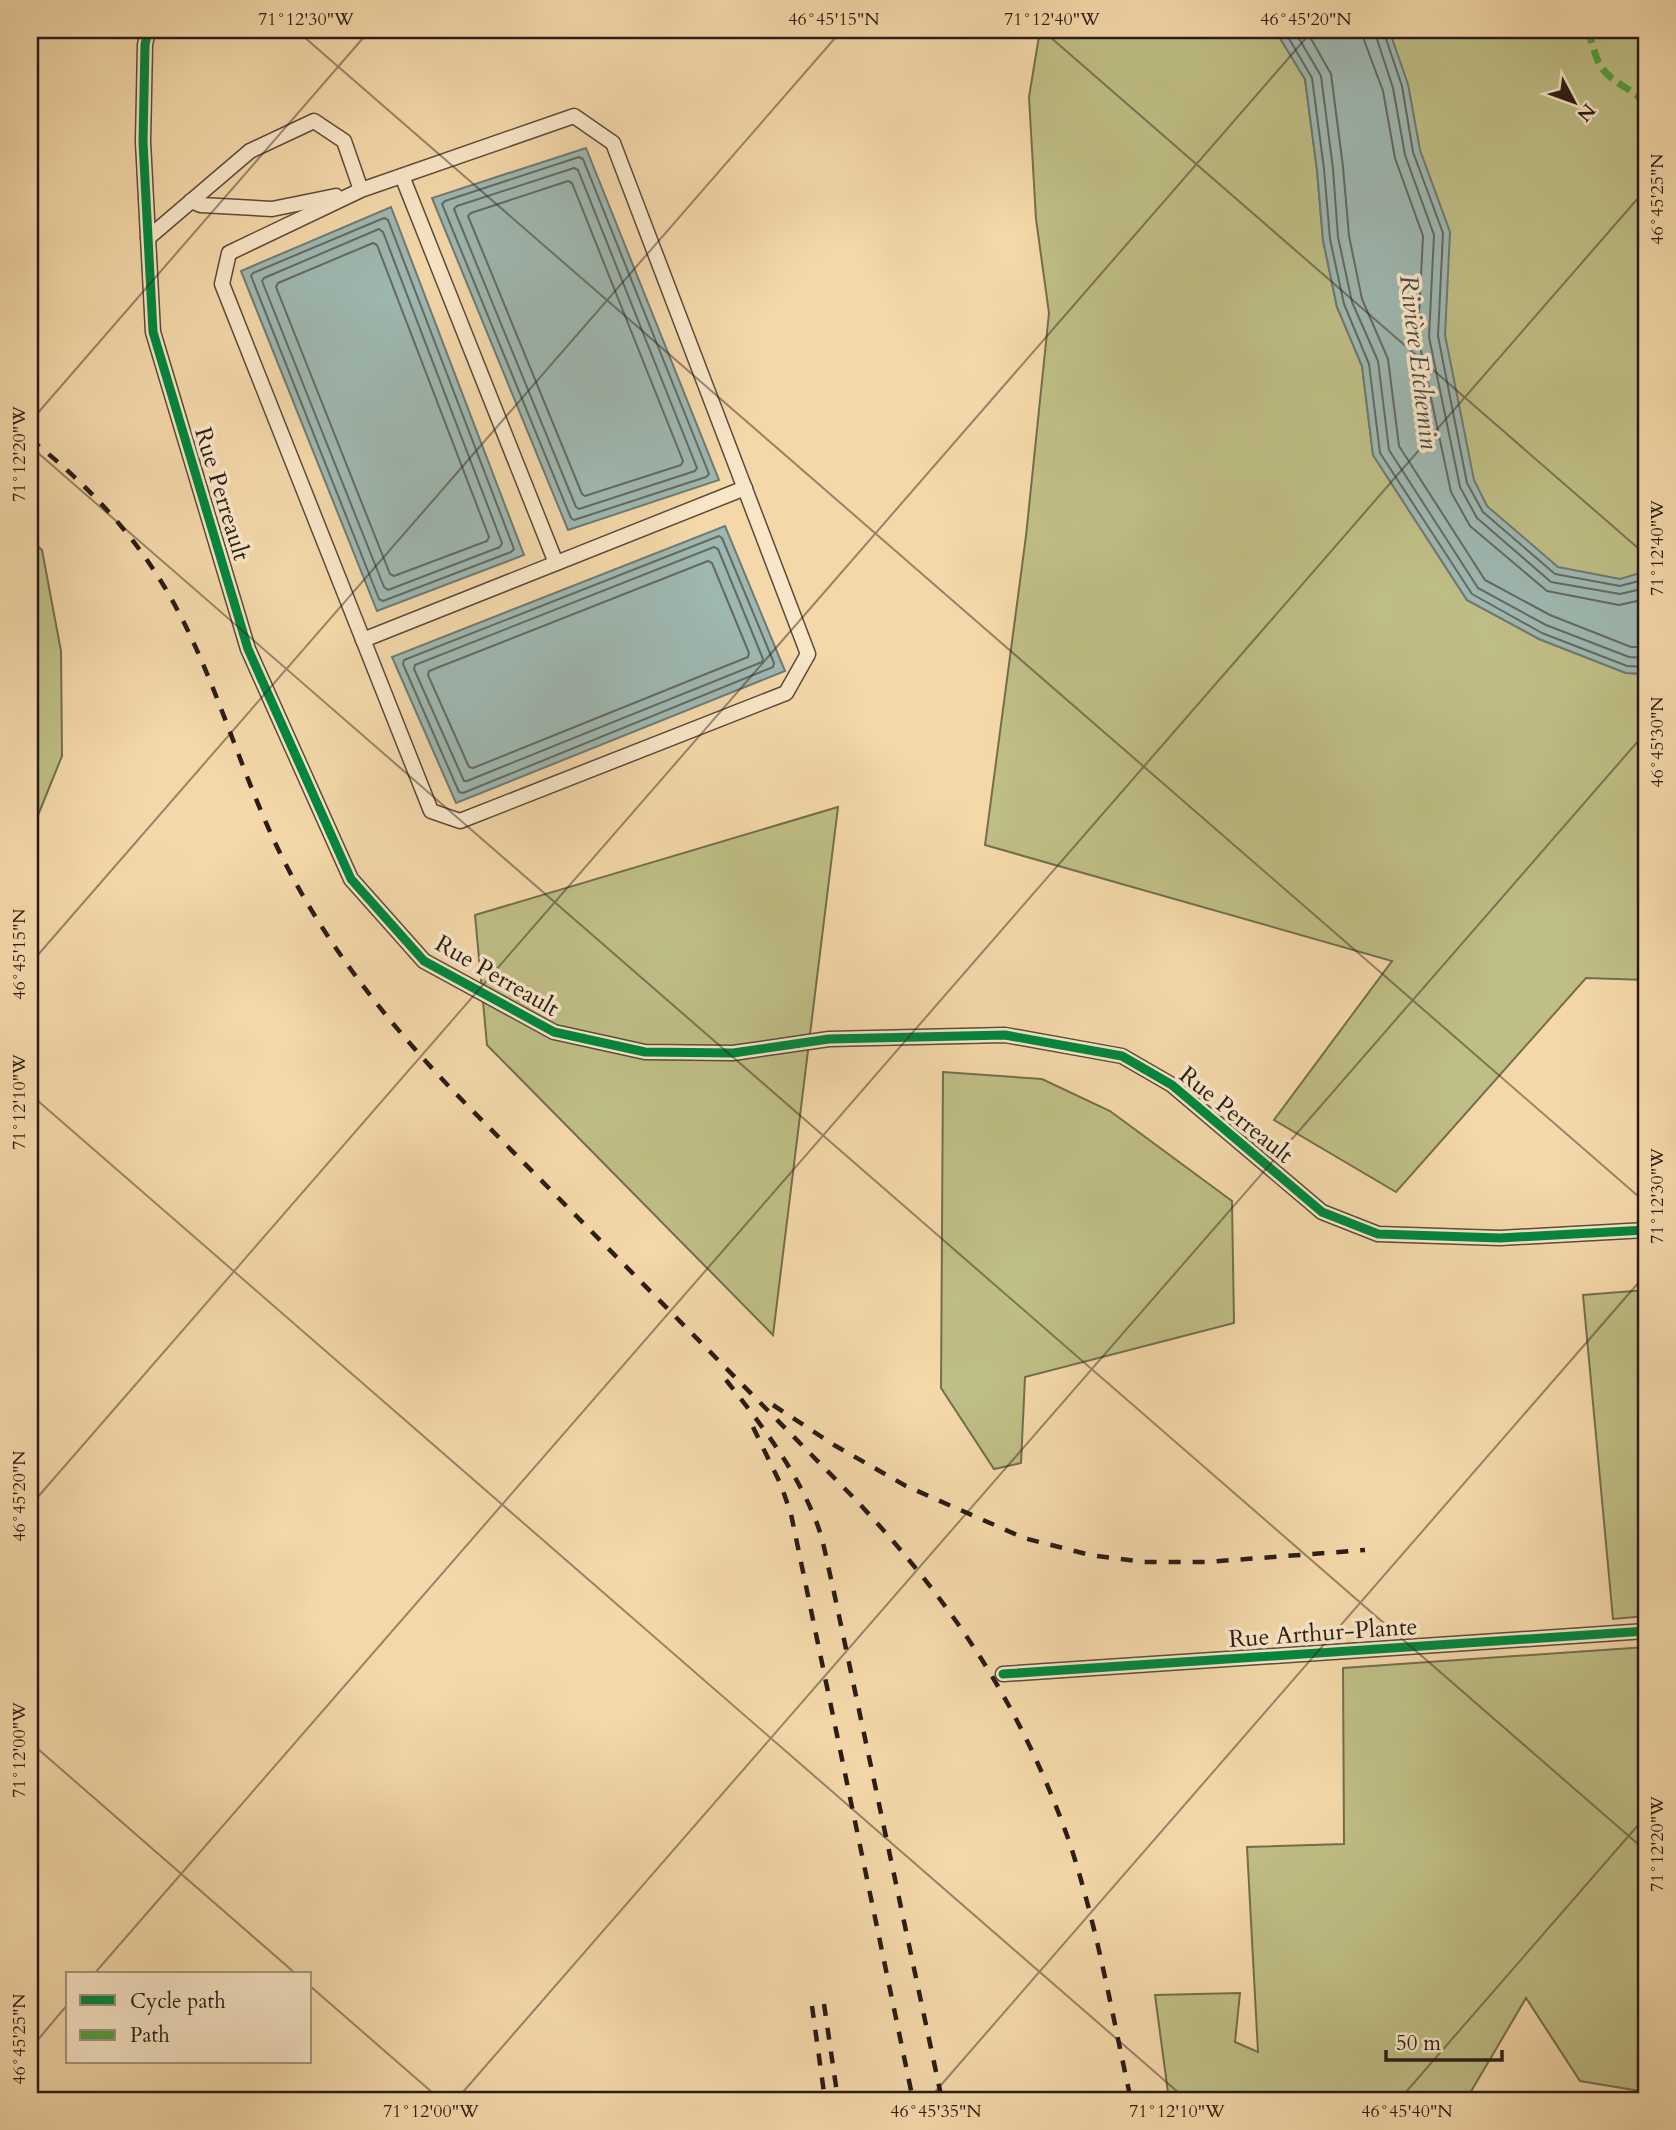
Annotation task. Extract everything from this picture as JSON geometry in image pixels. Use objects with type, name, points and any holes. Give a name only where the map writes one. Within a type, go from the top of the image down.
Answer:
[{"type":"street","name":"Rue Perreault","points":[[148,30],[145,45],[143,142],[153,332],[248,649],[351,880],[424,961],[554,1032],[645,1052],[733,1053],[829,1039],[1005,1035],[1122,1056],[1172,1086],[1322,1212],[1378,1234],[1500,1238],[1646,1230]]},
{"type":"street","points":[[574,116],[613,143],[808,654],[786,693],[460,821],[431,811],[222,285],[229,253],[361,190],[574,116]]},
{"type":"street","points":[[148,237],[250,151],[314,121],[344,141],[361,190]]},
{"type":"street","points":[[402,176],[556,563]]},
{"type":"street","points":[[191,201],[201,205],[272,209],[361,190]]},
{"type":"street","points":[[363,640],[744,488]]},
{"type":"street","name":"Rue Arthur-Plante","points":[[1003,1674],[1646,1630]]},
{"type":"shaded area","points":[[1040,30],[1275,30],[1305,79],[1323,240],[1337,307],[1362,366],[1373,455],[1467,600],[1539,639],[1626,673],[1646,674],[1646,980],[1586,978],[1396,1192],[1274,1120],[1392,961],[985,845],[1026,536],[1049,313],[1036,219],[1029,97]]},
{"type":"shaded area","points":[[1324,30],[1646,30],[1646,612],[1505,578]]},
{"type":"shaded area","points":[[30,539],[42,550],[61,651],[62,756],[30,835]]},
{"type":"shaded area","points":[[838,807],[773,1335],[487,1045],[475,915]]},
{"type":"shaded area","points":[[943,1072],[1042,1079],[1110,1111],[1232,1201],[1234,1323],[1025,1377],[1021,1463],[994,1469],[941,1388]]},
{"type":"shaded area","points":[[1646,1290],[1646,1616],[1613,1619],[1583,1295]]},
{"type":"shaded area","points":[[1646,1647],[1646,2092],[1580,2081],[1526,1998],[1466,2100],[1169,2100],[1155,1995],[1240,1993],[1235,2042],[1258,2052],[1247,1847],[1344,1844],[1343,1668]]},
{"type":"water","name":"Rivière Etchemin","points":[[1275,30],[1389,30],[1408,84],[1420,150],[1450,232],[1445,335],[1474,480],[1487,506],[1558,567],[1620,579],[1646,571],[1646,674],[1626,673],[1539,639],[1467,600],[1373,455],[1362,366],[1337,307],[1323,240],[1305,79]]},
{"type":"water","points":[[586,148],[719,480],[568,530],[432,198]]},
{"type":"water","points":[[391,207],[524,555],[377,611],[241,271]]},
{"type":"water","points":[[725,526],[785,671],[456,803],[392,657]]},
{"type":"railway","points":[[30,439],[94,496],[131,539],[164,586],[193,641],[254,795],[281,855],[319,923],[363,986],[464,1102],[853,1497],[922,1576],[980,1657],[1029,1744],[1069,1841],[1096,1937],[1131,2100]]},
{"type":"railway","points":[[726,1380],[788,1465],[808,1502],[821,1536],[942,2100]]},
{"type":"railway","points":[[773,1405],[834,1445],[906,1486],[1024,1538],[1090,1555],[1144,1562],[1207,1562],[1365,1550]]},
{"type":"railway","points":[[753,1427],[781,1485],[791,1514],[913,2100]]},
{"type":"railway","points":[[824,2004],[838,2100]]},
{"type":"railway","points":[[812,2006],[825,2100]]},
{"type":"marked path","points":[[1587,30],[1602,68],[1646,104]]},
{"type":"cycle path","points":[[148,30],[145,45],[143,142],[153,332],[248,649],[351,879],[424,961],[554,1032],[645,1052],[733,1053],[829,1039],[1005,1035],[1122,1056],[1172,1085],[1322,1212],[1378,1234],[1500,1238],[1646,1230]]},
{"type":"cycle path","points":[[1003,1674],[1646,1631]]}]
